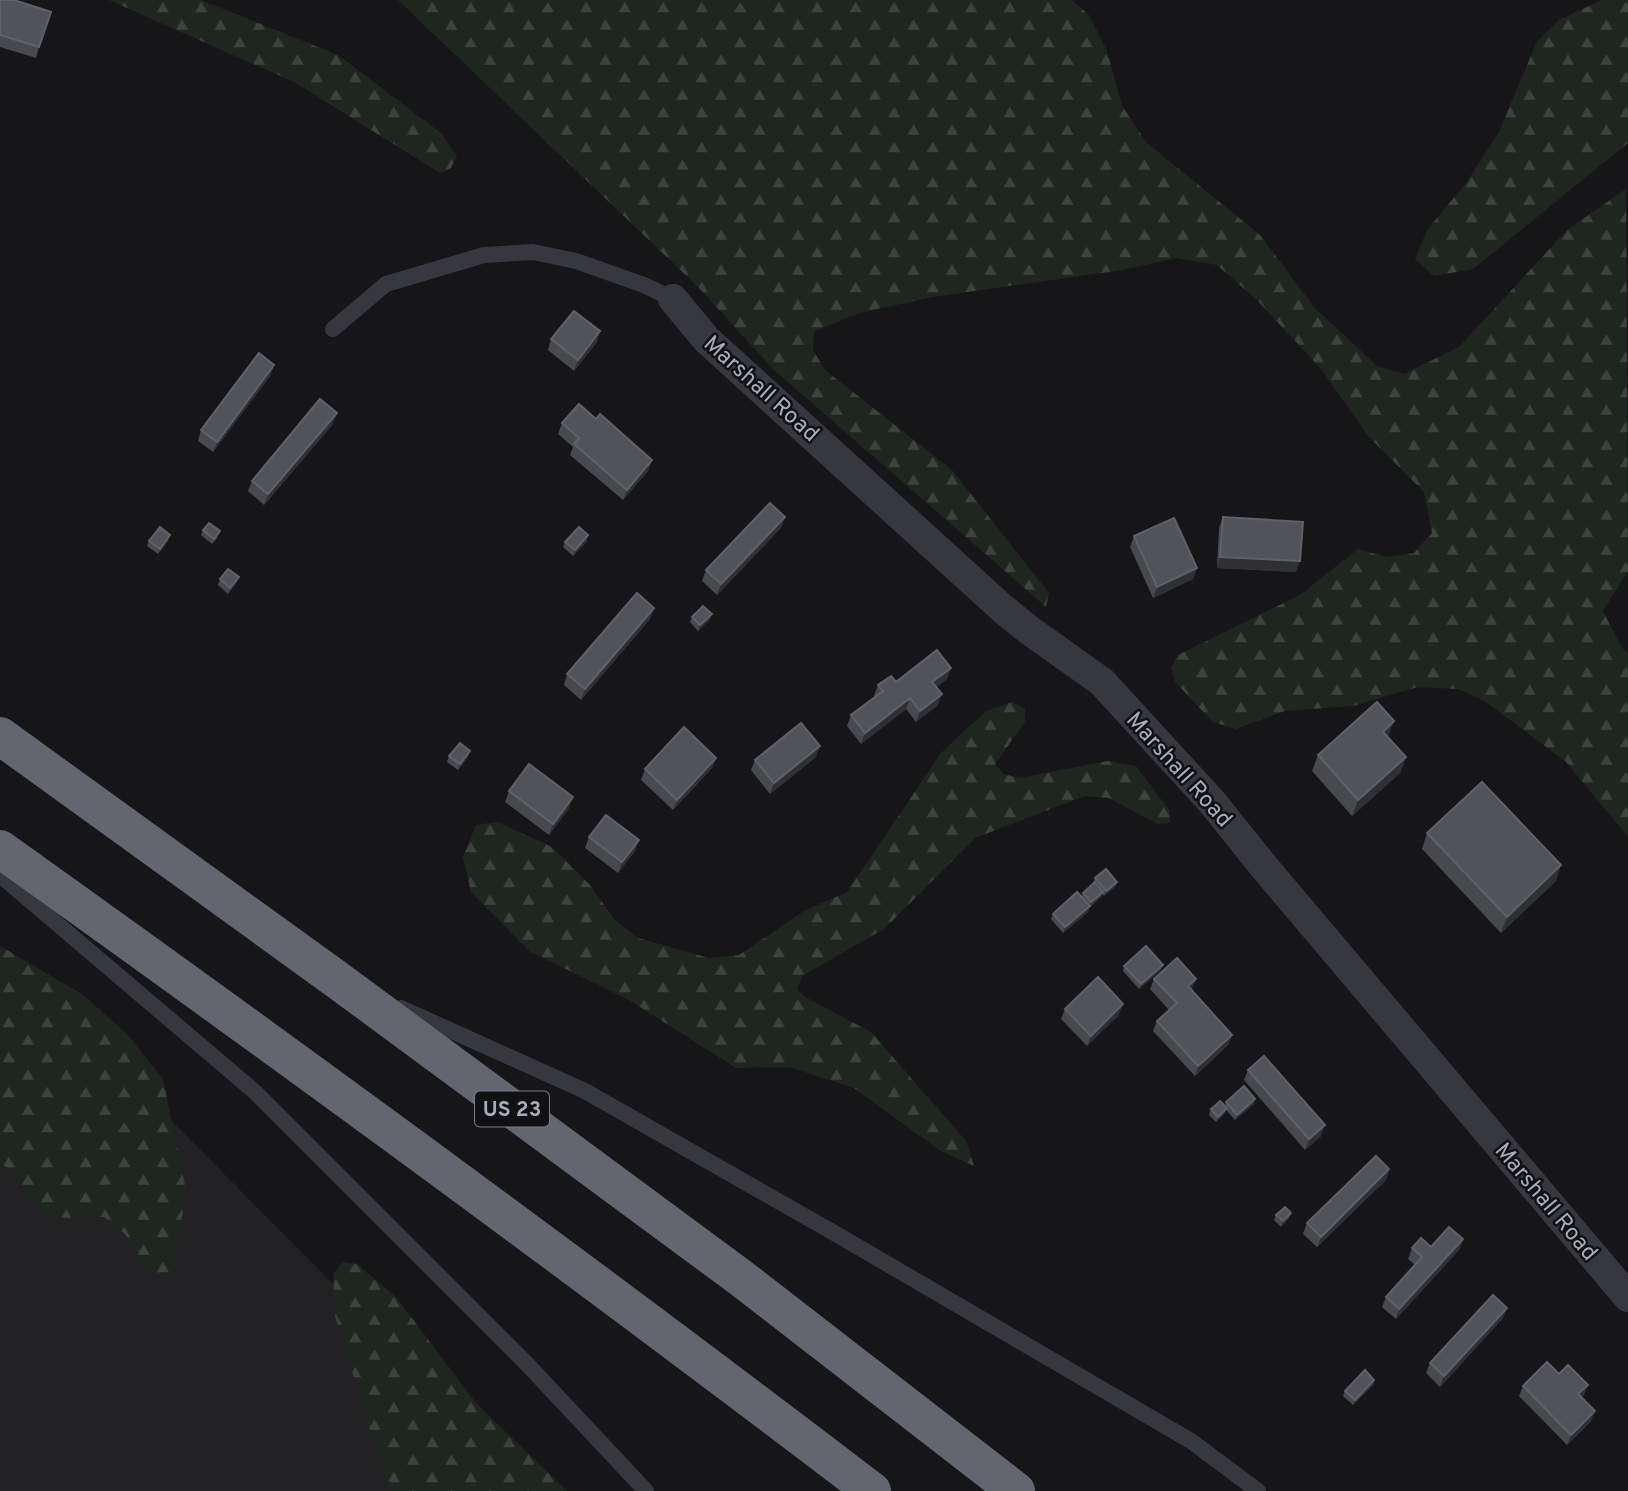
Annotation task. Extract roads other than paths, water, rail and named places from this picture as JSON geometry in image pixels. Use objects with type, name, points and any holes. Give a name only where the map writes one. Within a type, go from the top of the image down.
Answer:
[{"type":"highway","name":"US 23","points":[[0,736],[336,979],[741,1278],[1016,1491]]},
{"type":"highway","points":[[0,849],[295,1059],[681,1345],[872,1491]]},
{"type":"street","name":"Marshall Road","points":[[673,299],[706,339],[1003,609],[1102,682],[1212,802],[1628,1297]]},
{"type":"lane","points":[[333,329],[386,284],[484,255],[533,251],[576,261],[673,299]]},
{"type":"lane","points":[[0,875],[256,1092],[527,1364],[646,1491]]},
{"type":"lane","points":[[336,979],[597,1098],[1179,1434],[1258,1491]]}]
